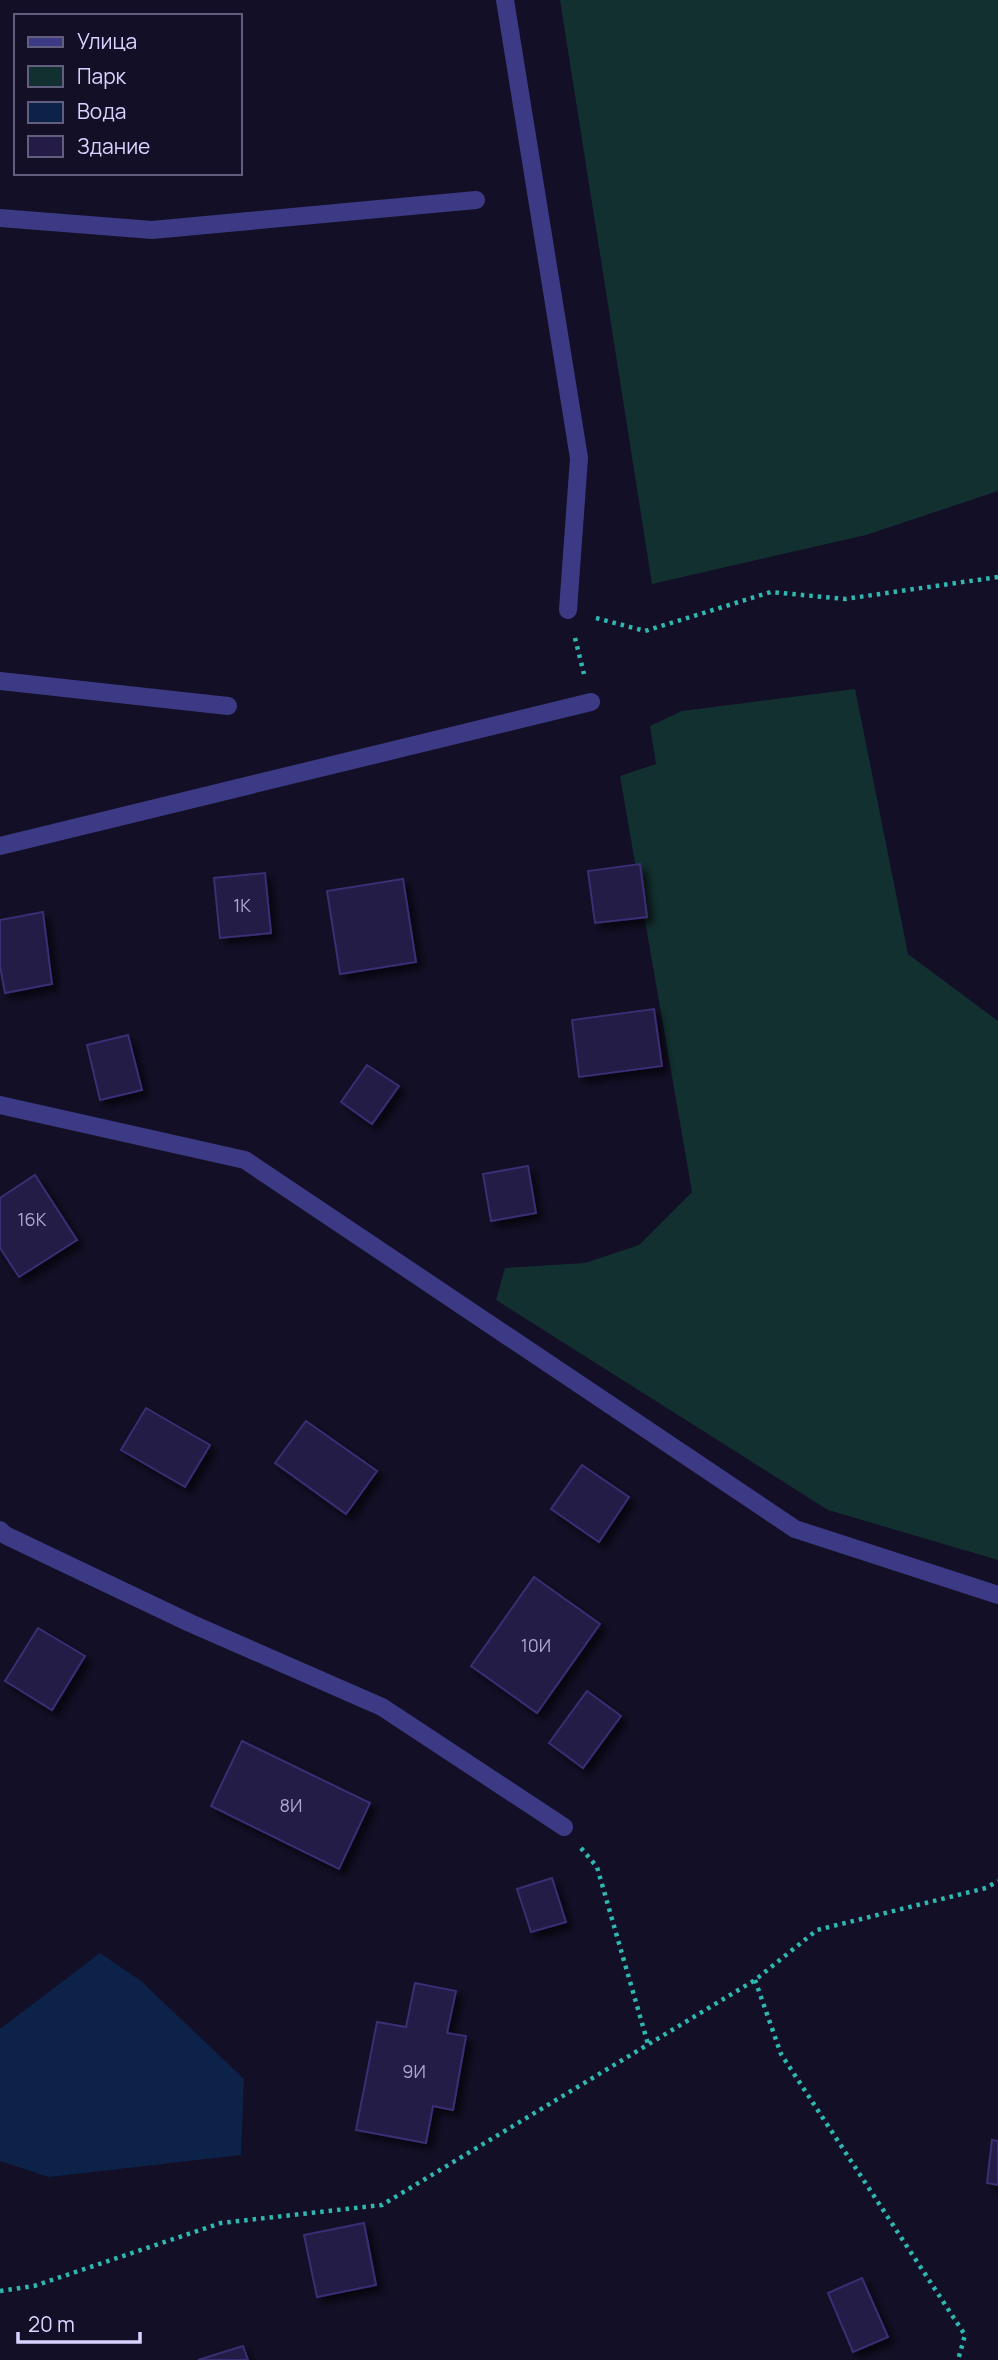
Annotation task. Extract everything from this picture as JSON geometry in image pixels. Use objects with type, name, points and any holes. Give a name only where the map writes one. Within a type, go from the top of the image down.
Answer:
[{"type":"street","points":[[505,0],[579,458],[568,610]]},
{"type":"street","points":[[0,218],[152,230],[476,200]]},
{"type":"street","points":[[0,681],[228,706]]},
{"type":"street","points":[[0,846],[591,702]]},
{"type":"street","points":[[0,1105],[245,1160],[794,1529],[998,1595]]},
{"type":"street","points":[[2,1536],[190,1623],[382,1707],[565,1827]]},
{"type":"path","points":[[591,702],[568,610],[645,631],[772,592],[845,599],[998,577]]},
{"type":"path","points":[[565,1827],[597,1867],[648,2044]]},
{"type":"path","points":[[0,2291],[34,2286],[221,2223],[382,2204],[755,1980],[817,1930],[986,1888],[998,1881]]},
{"type":"path","points":[[755,1980],[782,2054],[965,2335],[958,2360]]},
{"type":"green space","points":[[560,0],[998,0],[998,491],[866,535],[652,584]]},
{"type":"green space","points":[[855,689],[908,954],[998,1021],[998,1560],[828,1510],[496,1300],[505,1268],[585,1263],[639,1245],[692,1192],[620,776],[656,764],[650,726],[682,711]]},
{"type":"water","points":[[100,1953],[141,1981],[244,2079],[241,2155],[49,2177],[0,2161],[0,2029]]},
{"type":"building","points":[[640,864],[647,917],[595,923],[588,871]]},
{"type":"building","points":[[265,873],[271,933],[220,938],[214,878]]},
{"type":"building","points":[[403,879],[416,962],[340,974],[327,891]]},
{"type":"building","points":[[43,912],[52,984],[5,993],[0,966],[0,920]]},
{"type":"building","points":[[654,1009],[662,1066],[579,1077],[572,1020]]},
{"type":"building","points":[[128,1035],[142,1090],[100,1100],[87,1045]]},
{"type":"building","points":[[367,1065],[399,1086],[372,1124],[341,1102]]},
{"type":"building","points":[[528,1166],[536,1213],[491,1221],[483,1174]]},
{"type":"building","points":[[35,1175],[77,1240],[19,1277],[0,1248],[0,1198]]},
{"type":"building","points":[[146,1408],[210,1445],[185,1487],[121,1450]]},
{"type":"building","points":[[306,1421],[377,1471],[346,1514],[275,1463]]},
{"type":"building","points":[[582,1465],[629,1497],[599,1542],[551,1509]]},
{"type":"building","points":[[534,1577],[600,1624],[537,1713],[471,1666]]},
{"type":"building","points":[[38,1628],[85,1656],[52,1710],[5,1681]]},
{"type":"building","points":[[587,1691],[621,1716],[583,1768],[549,1743]]},
{"type":"building","points":[[242,1741],[370,1803],[339,1869],[211,1806]]},
{"type":"building","points":[[552,1878],[566,1922],[531,1932],[517,1889]]},
{"type":"building","points":[[415,1983],[456,1991],[447,2033],[466,2036],[453,2110],[433,2106],[426,2143],[356,2130],[377,2022],[406,2027]]},
{"type":"building","points":[[992,2140],[998,2141],[998,2185],[987,2183]]},
{"type":"building","points":[[364,2223],[376,2285],[317,2297],[304,2235]]},
{"type":"building","points":[[862,2278],[888,2337],[853,2352],[828,2293]]},
{"type":"building","points":[[243,2346],[248,2360],[198,2360]]}]
